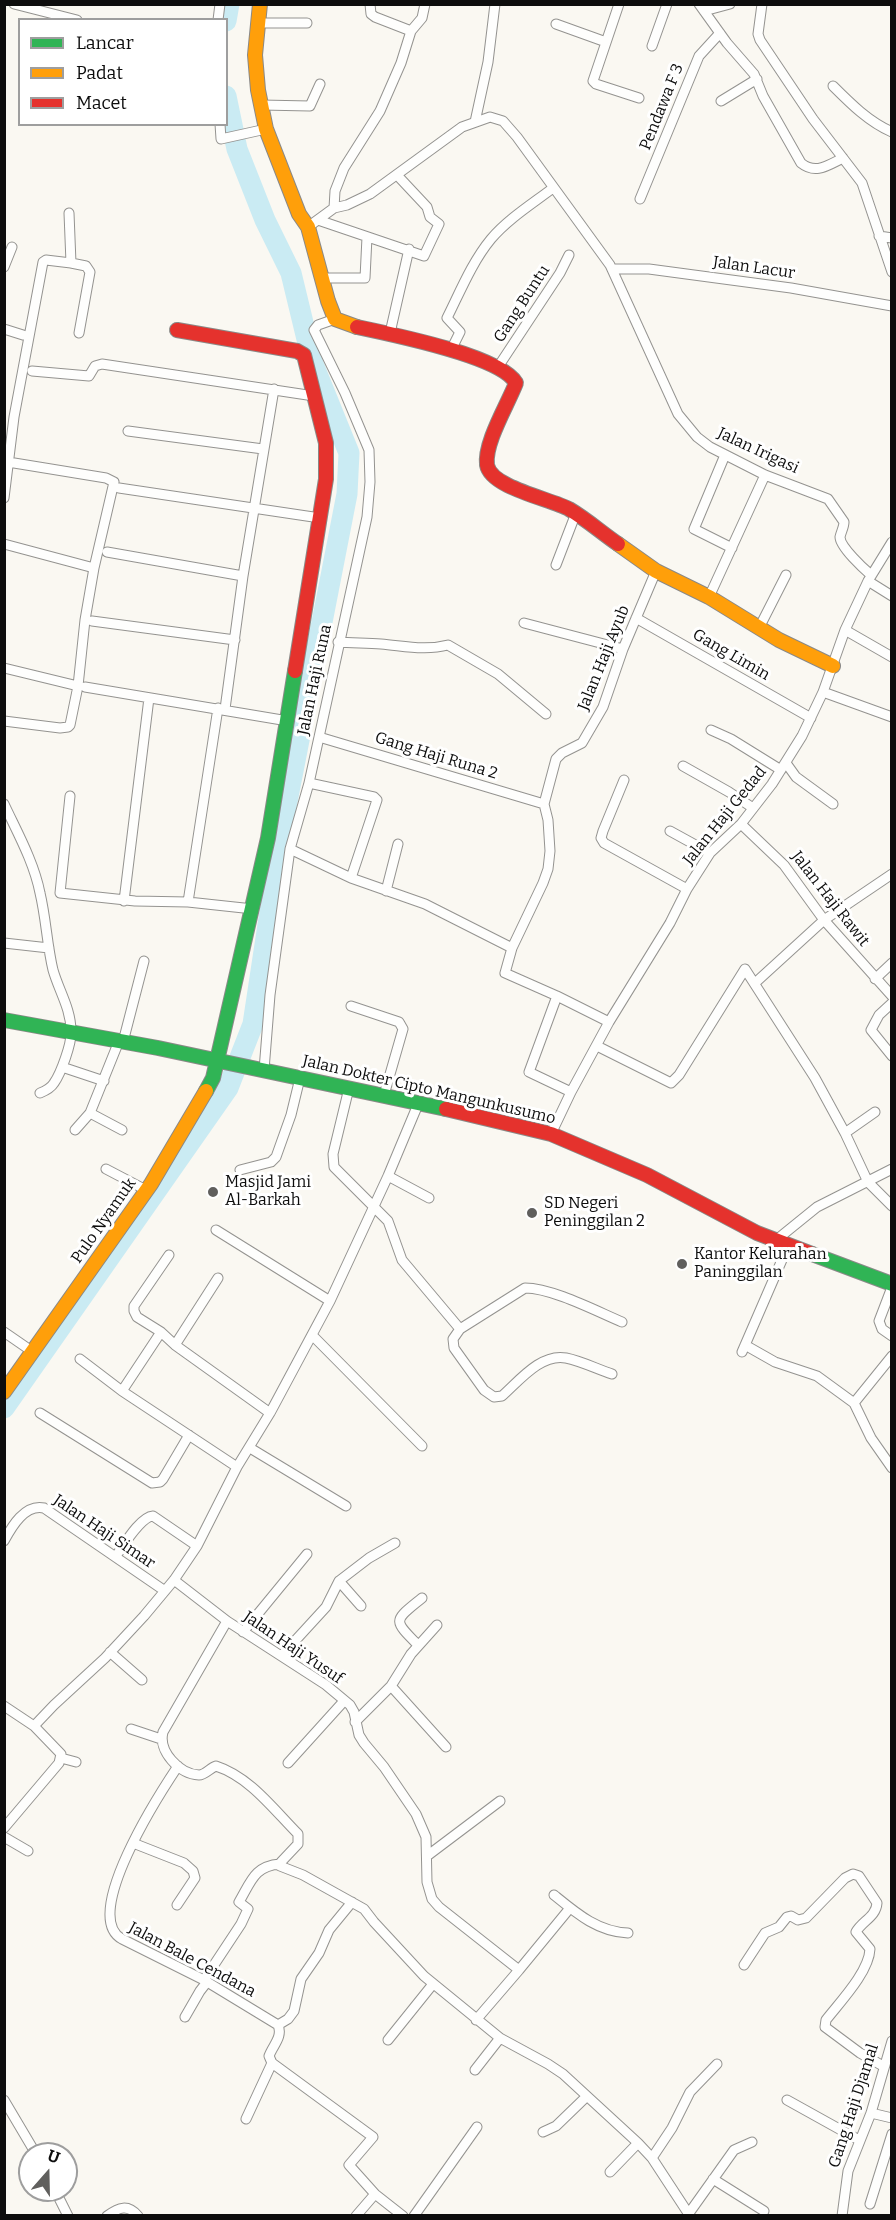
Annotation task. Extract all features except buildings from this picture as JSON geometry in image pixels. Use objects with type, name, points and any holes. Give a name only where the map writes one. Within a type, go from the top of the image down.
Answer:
[{"type":"street","points":[[14,4],[69,18]]},
{"type":"street","points":[[260,4],[255,55],[261,105],[266,129],[298,214],[313,224],[367,237],[424,256],[439,224],[430,218],[427,207],[398,175]]},
{"type":"street","points":[[370,4],[371,14],[375,17],[411,31]]},
{"type":"street","points":[[334,208],[336,191],[344,168],[380,111],[401,63],[411,31],[422,18],[425,4]]},
{"type":"street","points":[[313,224],[334,208],[347,205],[370,194],[450,135],[475,122],[488,62],[495,4]]},
{"type":"street","points":[[619,4],[593,81],[639,98]]},
{"type":"street","points":[[652,46],[667,4]]},
{"type":"street","points":[[730,4],[702,8],[757,79],[763,96],[801,163],[808,169],[819,170],[843,158]]},
{"type":"street","points":[[762,4],[758,31],[760,40],[806,109],[861,183],[891,272]]},
{"type":"street","points":[[257,23],[307,23]]},
{"type":"street","points":[[556,24],[606,42]]},
{"type":"street","name":"Pendawa F 3","points":[[640,200],[699,56],[720,33]]},
{"type":"street","points":[[721,101],[757,79]]},
{"type":"street","points":[[261,105],[310,106],[320,84]]},
{"type":"street","points":[[833,86],[854,107],[877,125],[891,132]]},
{"type":"street","name":"Jalan Irigasi","points":[[475,122],[490,117],[503,121],[518,137],[612,269],[678,414],[698,437],[710,447],[765,475],[828,500],[844,520],[845,525],[840,537],[842,541],[869,578],[891,596]]},
{"type":"street","points":[[220,126],[221,139],[266,129]]},
{"type":"street","points":[[451,350],[460,332],[447,318],[478,256],[508,222],[553,188]]},
{"type":"street","points":[[69,213],[70,263]]},
{"type":"street","points":[[313,224],[321,278],[335,319],[350,325],[424,341],[498,368],[512,376],[516,383],[488,456],[489,471],[501,482],[576,513],[656,571],[709,597],[778,640],[833,666]]},
{"type":"street","points":[[879,236],[891,238]]},
{"type":"street","points":[[321,278],[365,278],[367,237]]},
{"type":"street","points":[[4,267],[12,247]]},
{"type":"street","points":[[390,333],[409,250]]},
{"type":"street","name":"Gang Buntu","points":[[498,368],[560,273],[569,255]]},
{"type":"street","points":[[4,498],[16,408],[43,262],[46,260],[86,266],[90,272],[79,333]]},
{"type":"street","name":"Jalan Lacur","points":[[612,269],[649,269],[779,286],[891,306]]},
{"type":"street","name":"Jalan Haji Runa","points":[[264,1071],[270,995],[290,849],[309,783],[367,517],[370,482],[369,450],[345,393],[314,330],[318,325],[335,319]]},
{"type":"street","points":[[4,328],[23,335]]},
{"type":"street","name":"Pulo Nyamuk","points":[[4,1392],[146,1190],[224,1062],[288,721],[328,455],[305,358],[302,352],[177,330]]},
{"type":"street","points":[[32,371],[89,376],[95,366],[102,364],[314,396]]},
{"type":"street","points":[[188,902],[235,640],[243,576],[274,389]]},
{"type":"street","points":[[128,431],[263,449]]},
{"type":"street","points":[[725,455],[694,529],[732,548]]},
{"type":"street","points":[[4,721],[68,727],[72,720],[81,687],[85,620],[94,568],[113,486],[112,480],[8,462]]},
{"type":"street","points":[[709,597],[765,475]]},
{"type":"street","points":[[119,488],[320,518]]},
{"type":"street","points":[[556,565],[576,513]]},
{"type":"street","name":"Jalan Haji Gedad","points":[[551,1134],[609,1022],[710,853],[741,824],[783,766],[823,692],[845,630],[869,578],[891,542]]},
{"type":"street","points":[[4,544],[94,568]]},
{"type":"street","points":[[107,552],[243,576]]},
{"type":"street","name":"Jalan Haji Ayub","points":[[609,1022],[557,996],[505,975],[512,948],[548,868],[550,850],[548,820],[544,804],[558,756],[584,741],[603,707],[623,649],[656,571]]},
{"type":"street","points":[[759,628],[786,575]]},
{"type":"street","name":"Gang Limin","points":[[636,618],[810,718]]},
{"type":"street","points":[[92,621],[235,640]]},
{"type":"street","points":[[524,623],[623,649]]},
{"type":"street","points":[[845,630],[891,657]]},
{"type":"street","points":[[338,642],[382,644],[412,649],[448,645],[498,674],[546,714]]},
{"type":"street","points":[[4,668],[81,687],[222,708],[288,721]]},
{"type":"street","points":[[823,692],[891,717]]},
{"type":"street","points":[[124,901],[149,698]]},
{"type":"street","points":[[711,730],[783,766],[833,804]]},
{"type":"street","name":"Gang Haji Runa 2","points":[[319,737],[544,804]]},
{"type":"street","points":[[683,766],[753,808]]},
{"type":"street","points":[[624,780],[601,838],[604,843],[687,890]]},
{"type":"street","points":[[309,783],[374,797],[377,800],[351,878]]},
{"type":"street","points":[[70,796],[59,892],[78,897],[124,901],[188,902],[253,909]]},
{"type":"street","points":[[4,804],[22,843],[40,892],[49,948],[59,989],[69,1010],[72,1033],[62,1067],[51,1086],[40,1093]]},
{"type":"street","name":"Jalan Haji Rawit","points":[[741,824],[784,865],[824,920],[891,996]]},
{"type":"street","points":[[670,831],[710,853]]},
{"type":"street","points":[[386,891],[398,844]]},
{"type":"street","points":[[290,849],[351,878],[425,904],[512,948]]},
{"type":"street","points":[[755,983],[824,920],[891,874]]},
{"type":"street","points":[[4,943],[49,948]]},
{"type":"street","points":[[75,1130],[90,1113],[121,1041],[144,961]]},
{"type":"street","points":[[875,979],[891,963]]},
{"type":"street","points":[[597,1046],[671,1083],[679,1075],[745,969],[816,1078],[868,1182],[891,1206]]},
{"type":"street","points":[[557,996],[529,1072],[571,1092]]},
{"type":"street","points":[[891,1003],[879,1015],[871,1030],[891,1056]]},
{"type":"street","points":[[351,1006],[399,1022],[403,1029],[384,1095]]},
{"type":"street","name":"Jalan Dokter Cipto Mangunkusumo","points":[[4,1020],[121,1041],[419,1102],[551,1134],[640,1172],[744,1227],[782,1244],[891,1286]]},
{"type":"street","points":[[62,1067],[104,1081]]},
{"type":"street","points":[[240,1170],[271,1162],[276,1157],[291,1115],[300,1078]]},
{"type":"street","points":[[349,1088],[333,1162],[338,1172],[391,1225],[402,1260],[460,1329]]},
{"type":"street","points":[[174,1580],[197,1546],[237,1467],[253,1450],[270,1413],[313,1336],[375,1208],[419,1102]]},
{"type":"street","points":[[845,1132],[875,1112]]},
{"type":"street","points":[[90,1113],[122,1130]]},
{"type":"street","points":[[106,1169],[146,1190]]},
{"type":"street","points":[[891,1169],[817,1208],[782,1244],[743,1349],[817,1377],[854,1403],[891,1468]]},
{"type":"street","points":[[388,1176],[429,1198]]},
{"type":"street","points":[[216,1230],[330,1301]]},
{"type":"street","points":[[169,1256],[134,1308],[137,1317],[161,1332],[175,1345],[270,1413]]},
{"type":"street","points":[[175,1345],[218,1278]]},
{"type":"street","points":[[891,1286],[879,1321],[882,1329],[891,1336]]},
{"type":"street","points":[[612,1374],[568,1358],[552,1359],[539,1364],[502,1396],[494,1397],[484,1390],[454,1348],[453,1340],[460,1329],[525,1288],[532,1288],[565,1299],[622,1322]]},
{"type":"street","points":[[4,1332],[33,1352]]},
{"type":"street","points":[[122,1390],[161,1332]]},
{"type":"street","points":[[313,1336],[422,1446]]},
{"type":"street","points":[[854,1403],[891,1356]]},
{"type":"street","points":[[80,1359],[237,1467]]},
{"type":"street","points":[[40,1413],[152,1483],[163,1479],[189,1435]]},
{"type":"street","points":[[253,1450],[346,1506]]},
{"type":"street","name":"Jalan Haji Simar","points":[[4,1541],[27,1510],[37,1507],[44,1508],[165,1591]]},
{"type":"street","points":[[116,1556],[142,1521],[149,1516],[153,1516],[197,1546]]},
{"type":"street","points":[[282,1655],[326,1607],[339,1581],[369,1558],[395,1544]]},
{"type":"street","points":[[243,1632],[307,1554]]},
{"type":"street","name":"Jalan Haji Simar","points":[[34,1726],[110,1652],[174,1580]]},
{"type":"street","name":"Jalan Haji Yusuf","points":[[174,1580],[227,1621],[326,1685],[350,1705],[364,1743],[384,1767],[416,1814],[426,1837],[427,1882],[432,1899],[519,1970]]},
{"type":"street","points":[[339,1581],[361,1606]]},
{"type":"street","points":[[418,1645],[400,1628],[398,1622],[400,1616],[422,1598]]},
{"type":"street","points":[[185,2017],[248,1909],[239,1902],[258,1869],[280,1864],[298,1844],[298,1834],[249,1784],[219,1767],[213,1766],[205,1773],[197,1774],[178,1766],[166,1753],[161,1739],[227,1621]]},
{"type":"street","points":[[355,1722],[391,1686],[418,1645],[437,1625]]},
{"type":"street","points":[[110,1652],[142,1680]]},
{"type":"street","points":[[391,1686],[446,1747]]},
{"type":"street","points":[[288,1763],[344,1701]]},
{"type":"street","points":[[4,1706],[34,1726],[60,1752],[61,1758],[4,1828]]},
{"type":"street","points":[[131,1729],[161,1739]]},
{"type":"street","points":[[61,1758],[76,1762]]},
{"type":"street","name":"Jalan Bale Cendana","points":[[178,1766],[148,1811],[119,1871],[109,1920],[113,1933],[205,1981],[279,2027]]},
{"type":"street","points":[[427,1856],[500,1802]]},
{"type":"street","points":[[4,1837],[28,1851]]},
{"type":"street","points":[[133,1843],[184,1863],[193,1871],[195,1878],[177,1905]]},
{"type":"street","points":[[280,1864],[284,1869],[303,1875],[364,1909],[424,1976],[476,2020],[500,2038],[563,2074],[652,2158],[690,2215],[737,2147],[752,2142]]},
{"type":"street","points":[[744,1965],[765,1934],[778,1927],[787,1917],[791,1916],[798,1920],[806,1918],[845,1878],[853,1874],[859,1876],[877,1903],[873,1914],[859,1926],[856,1932],[870,1949],[869,1958],[826,2020],[825,2027],[860,2053],[883,2066]]},
{"type":"street","points":[[554,1895],[582,1917],[606,1930],[628,1933]]},
{"type":"street","points":[[352,1902],[329,1930],[319,1953],[302,1979],[294,2011],[279,2027],[279,2039],[269,2056],[272,2063],[373,2137],[349,2165],[375,2194],[403,2216]]},
{"type":"street","points":[[476,2020],[570,1908]]},
{"type":"street","points":[[388,2040],[434,1984]]},
{"type":"street","points":[[475,2070],[500,2038]]},
{"type":"street","name":"Gang Haji Djamal","points":[[842,2216],[846,2180],[859,2140],[871,2113],[891,2041]]},
{"type":"street","points":[[246,2120],[272,2063]]},
{"type":"street","points":[[652,2158],[672,2128],[690,2092],[717,2064]]},
{"type":"street","points":[[543,2132],[556,2126],[586,2097]]},
{"type":"street","points":[[4,2100],[29,2142]]},
{"type":"street","points":[[787,2100],[859,2140]]},
{"type":"street","points":[[871,2113],[891,2118]]},
{"type":"street","points":[[414,2216],[477,2127]]},
{"type":"street","points":[[870,2204],[891,2134]]},
{"type":"street","points":[[610,2172],[638,2143]]},
{"type":"street","points":[[713,2179],[764,2211]]},
{"type":"street","points":[[356,2216],[375,2194]]},
{"type":"street","points":[[61,2202],[68,2216]]},
{"type":"street","points":[[107,2216],[122,2207],[131,2209],[138,2216]]},
{"type":"waterway","points":[[227,18],[229,4]]},
{"type":"waterway","points":[[4,1408],[228,1088],[253,1024],[285,812],[347,494],[349,453],[313,364],[291,273],[265,220],[237,149],[228,106]]},
{"type":"traffic: fast","points":[[206,1091],[213,1078],[268,838],[295,671]]},
{"type":"traffic: fast","points":[[4,1020],[158,1048],[446,1109]]},
{"type":"traffic: fast","points":[[812,1254],[892,1284]]},
{"type":"traffic: slow","points":[[260,4],[255,55],[258,90],[266,129],[299,214],[308,227],[335,319],[357,327]]},
{"type":"traffic: slow","points":[[618,544],[656,571],[709,597],[779,640],[833,666]]},
{"type":"traffic: slow","points":[[4,1392],[151,1184],[206,1091]]},
{"type":"traffic: jam","points":[[357,327],[468,355],[506,373],[516,383],[489,446],[487,465],[491,473],[510,486],[569,509],[618,544]]},
{"type":"traffic: jam","points":[[177,330],[297,351],[304,355],[326,443],[326,479],[295,671]]},
{"type":"traffic: jam","points":[[446,1109],[551,1134],[647,1175],[757,1233],[812,1254]]},
{"type":"place","name":"Masjid Jami Al-Barkah","points":[[213,1192]]},
{"type":"place","name":"SD Negeri Peninggilan 2","points":[[532,1213]]},
{"type":"place","name":"Kantor Kelurahan Paninggilan","points":[[682,1264]]}]
